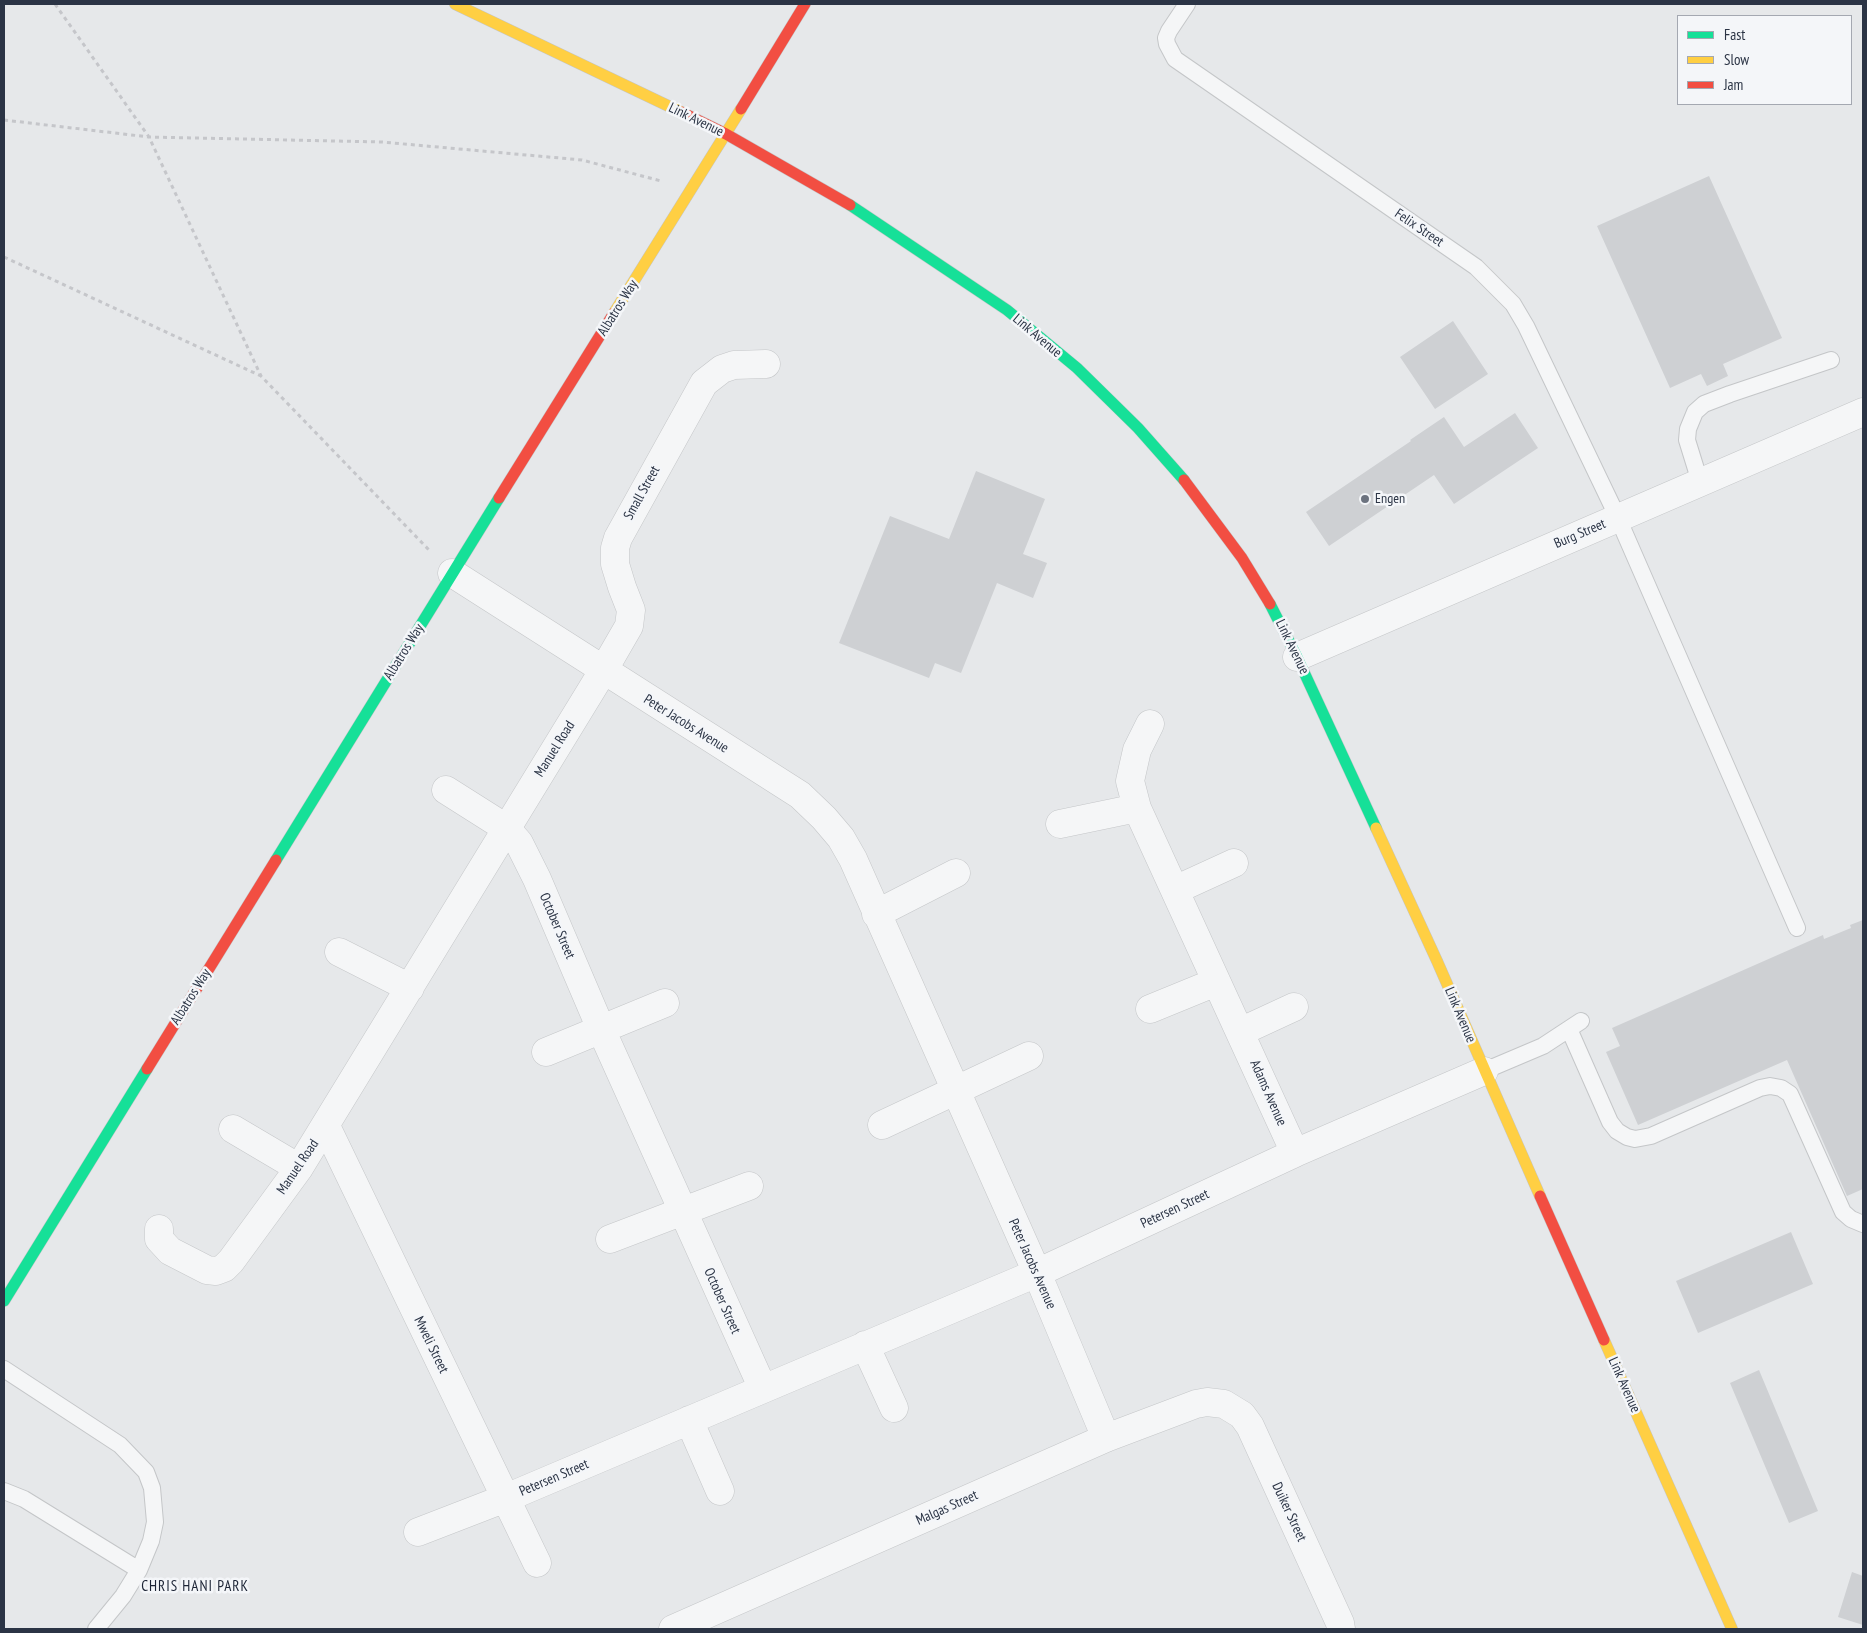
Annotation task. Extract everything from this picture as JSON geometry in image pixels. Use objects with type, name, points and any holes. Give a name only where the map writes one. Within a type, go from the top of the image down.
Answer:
[{"type":"street","name":"Link Avenue","points":[[455,4],[726,134],[860,210],[1007,310],[1077,368],[1138,428],[1193,490],[1242,558],[1267,598],[1297,657],[1437,961],[1732,1629]]},
{"type":"street","name":"Albatros Way","points":[[4,1301],[452,573],[726,134],[804,4]]},
{"type":"street","name":"Small Street","points":[[603,671],[629,626],[631,619],[631,610],[616,564],[616,548],[623,527],[704,383],[722,369],[734,365],[766,364]]},
{"type":"street","name":"Burg Street","points":[[1297,657],[1863,412]]},
{"type":"street","name":"Peter Jacobs Avenue","points":[[452,573],[800,795],[841,838],[853,859],[1036,1273],[1106,1438]]},
{"type":"street","name":"Manuel Road","points":[[159,1229],[159,1239],[170,1251],[207,1270],[216,1271],[224,1268],[231,1261],[299,1168],[326,1126],[603,671]]},
{"type":"street","name":"Adams Avenue","points":[[1150,724],[1137,750],[1130,781],[1138,808],[1295,1153]]},
{"type":"street","points":[[446,790],[506,828]]},
{"type":"street","points":[[1060,824],[1138,808]]},
{"type":"street","name":"October Street","points":[[506,828],[519,844],[538,879],[601,1029],[763,1389]]},
{"type":"street","points":[[1175,890],[1234,863]]},
{"type":"street","points":[[876,914],[956,873]]},
{"type":"street","points":[[339,952],[410,988]]},
{"type":"street","points":[[1150,1009],[1216,982]]},
{"type":"street","points":[[546,1052],[664,1004]]},
{"type":"street","points":[[1240,1032],[1294,1007]]},
{"type":"street","points":[[882,1125],[956,1092],[1029,1056]]},
{"type":"street","name":"Petersen Street","points":[[418,1532],[506,1498],[1036,1273],[1295,1153],[1484,1071]]},
{"type":"street","name":"Mweli Street","points":[[326,1126],[538,1563]]},
{"type":"street","points":[[233,1129],[299,1168]]},
{"type":"street","points":[[610,1239],[749,1186]]},
{"type":"street","points":[[865,1346],[894,1408]]},
{"type":"street","name":"Malgas Street","points":[[673,1629],[1106,1438],[1196,1404],[1207,1402],[1224,1404]]},
{"type":"street","name":"Duiker Street","points":[[1224,1404],[1242,1415],[1250,1426],[1340,1623],[1341,1629]]},
{"type":"street","points":[[689,1420],[720,1491]]},
{"type":"lane","name":"Felix Street","points":[[1187,4],[1166,38],[1175,59],[1476,267],[1513,304],[1526,326],[1618,518]]},
{"type":"lane","points":[[1700,482],[1687,440],[1688,429],[1696,412],[1704,404],[1832,360]]},
{"type":"lane","points":[[1618,518],[1797,928]]},
{"type":"lane","points":[[1484,1071],[1543,1046],[1575,1025],[1610,1122],[1617,1131],[1635,1139],[1651,1136],[1760,1088],[1770,1086],[1781,1088],[1790,1094],[1843,1212],[1851,1219],[1863,1224]]},
{"type":"lane","points":[[4,1369],[120,1445],[146,1472],[152,1488],[155,1522],[139,1570],[123,1596],[96,1629]]},
{"type":"lane","points":[[4,1491],[24,1499],[139,1570]]},
{"type":"path","points":[[55,4],[149,137],[261,376],[452,573]]},
{"type":"path","points":[[4,120],[149,137],[382,142],[582,160],[692,189]]},
{"type":"path","points":[[4,257],[261,376]]},
{"type":"building","points":[[1709,176],[1782,338],[1723,364],[1728,376],[1707,386],[1701,374],[1670,388],[1597,226]]},
{"type":"building","points":[[1453,321],[1488,374],[1435,409],[1400,357]]},
{"type":"building","points":[[1515,413],[1538,448],[1454,504],[1434,475],[1329,546],[1306,512],[1444,417],[1464,447]]},
{"type":"building","points":[[976,471],[1045,499],[1023,554],[1047,563],[1033,598],[997,583],[961,673],[935,663],[929,678],[839,643],[890,516],[949,539]]},
{"type":"building","points":[[1863,920],[1863,1189],[1847,1196],[1787,1060],[1638,1125],[1606,1052],[1620,1046],[1612,1028],[1823,935],[1824,939],[1851,928],[1850,925]]},
{"type":"building","points":[[1791,1232],[1813,1284],[1698,1333],[1676,1281]]},
{"type":"building","points":[[1759,1370],[1818,1511],[1789,1523],[1730,1383]]},
{"type":"building","points":[[1852,1572],[1863,1576],[1863,1625],[1838,1617]]},
{"type":"traffic: fast","points":[[850,205],[1007,310],[1077,368],[1138,428],[1184,480]]},
{"type":"traffic: fast","points":[[276,860],[499,498]]},
{"type":"traffic: fast","points":[[1270,604],[1297,657],[1376,828]]},
{"type":"traffic: fast","points":[[4,1301],[147,1069]]},
{"type":"traffic: slow","points":[[455,4],[681,112]]},
{"type":"traffic: slow","points":[[614,313],[741,109]]},
{"type":"traffic: slow","points":[[1376,828],[1437,961],[1540,1196]]},
{"type":"traffic: slow","points":[[1604,1340],[1732,1629]]},
{"type":"traffic: jam","points":[[741,109],[805,4]]},
{"type":"traffic: jam","points":[[681,112],[726,134],[850,205]]},
{"type":"traffic: jam","points":[[499,498],[614,313]]},
{"type":"traffic: jam","points":[[1184,480],[1242,558],[1270,604]]},
{"type":"traffic: jam","points":[[147,1069],[276,860]]},
{"type":"traffic: jam","points":[[1540,1196],[1604,1340]]},
{"type":"place","name":"Engen","points":[[1365,499]]},
{"type":"district","name":"CHRIS HANI PARK","points":[[195,1587]]}]
